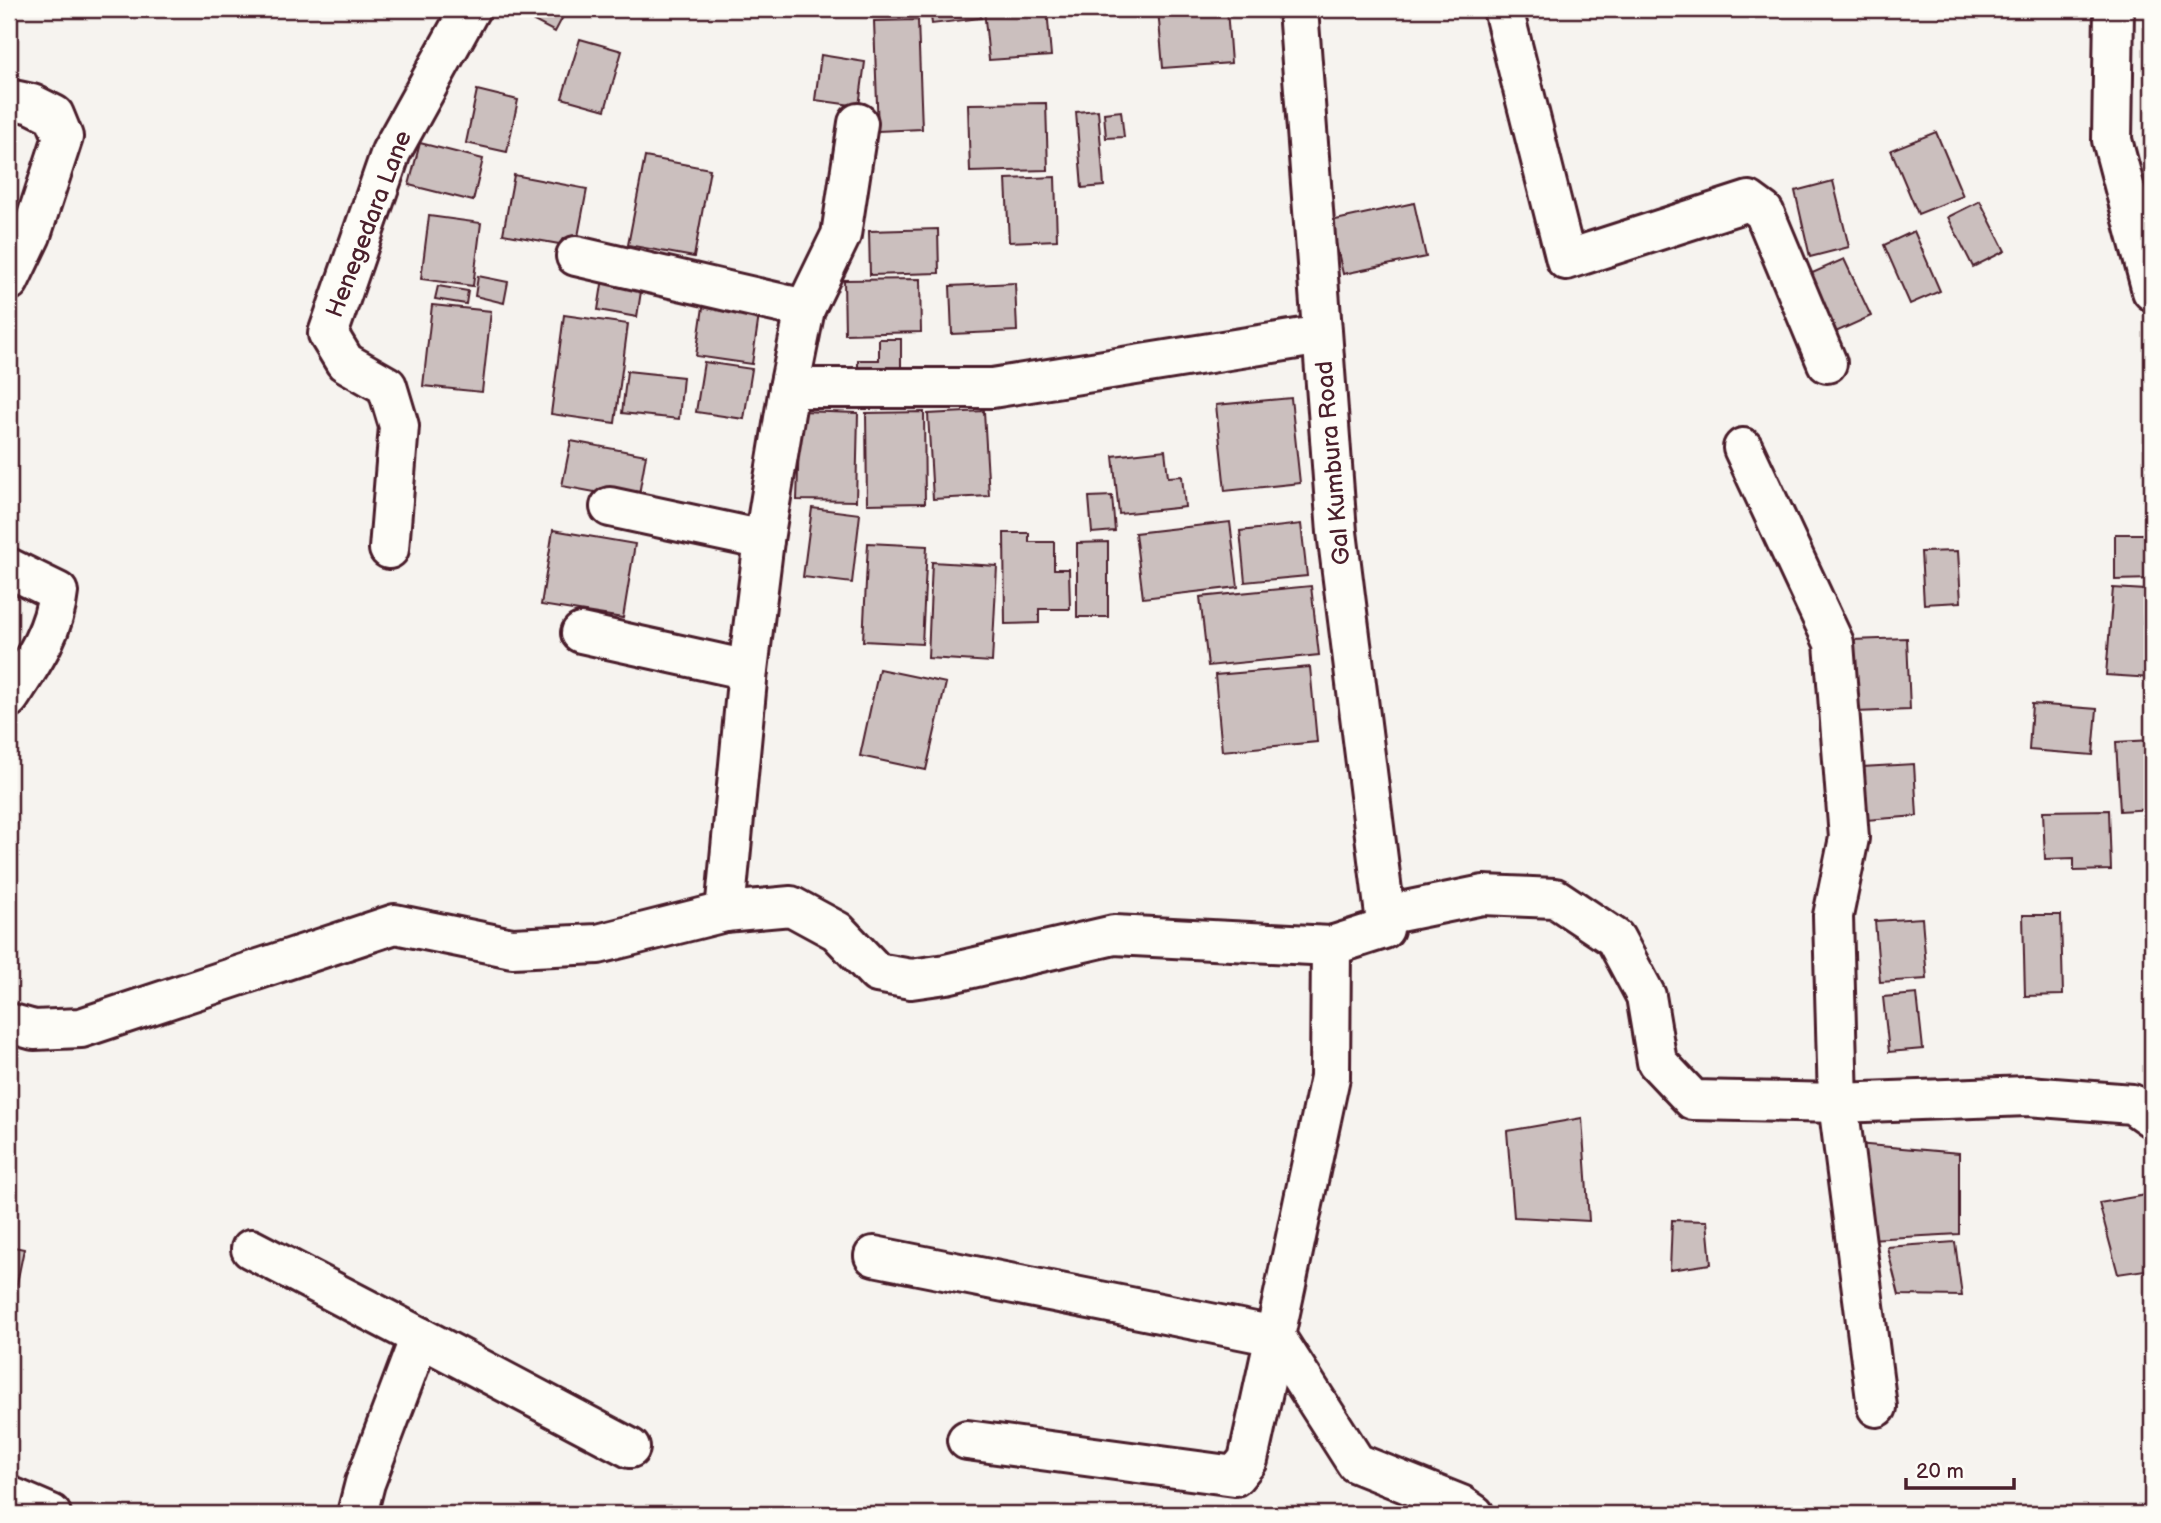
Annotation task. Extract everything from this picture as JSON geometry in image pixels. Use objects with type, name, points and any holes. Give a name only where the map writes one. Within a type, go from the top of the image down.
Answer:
[{"type":"street","name":"Henegedara Lane","points":[[389,549],[399,426],[387,386],[345,362],[328,334],[391,152],[470,9]]},
{"type":"street","name":"Gal Kumbura Road","points":[[1298,9],[1337,532],[1385,915]]},
{"type":"street","points":[[1503,9],[1566,260],[1749,201],[1764,212],[1827,363]]},
{"type":"street","points":[[2114,9],[2112,140],[2152,291]]},
{"type":"street","points":[[9,99],[32,104],[54,115],[63,137],[31,235],[9,282]]},
{"type":"street","points":[[725,912],[748,670],[764,540],[789,388],[805,309],[841,235],[858,123]]},
{"type":"street","points":[[576,256],[805,309]]},
{"type":"street","points":[[789,388],[992,388],[1322,335]]},
{"type":"street","points":[[1743,448],[1834,643],[1849,838],[1833,916],[1838,1103],[1877,1406]]},
{"type":"street","points":[[610,507],[764,540]]},
{"type":"street","points":[[9,568],[58,592],[56,612],[50,629],[9,698]]},
{"type":"street","points":[[581,633],[748,670]]},
{"type":"street","points":[[9,1023],[34,1030],[82,1028],[395,924],[512,948],[598,944],[725,912],[790,906],[837,931],[877,973],[911,979],[946,974],[1115,935],[1331,946],[1384,929],[1385,915],[1483,895],[1555,898],[1615,938],[1646,996],[1657,1062],[1693,1100],[1838,1103],[2028,1096],[2132,1104],[2152,1118]]},
{"type":"street","points":[[967,1440],[1235,1476],[1248,1460],[1330,1077],[1331,946]]},
{"type":"street","points":[[251,1249],[630,1448]]},
{"type":"street","points":[[874,1256],[1275,1336],[1356,1463],[1461,1505],[1474,1514]]},
{"type":"street","points":[[357,1514],[365,1483],[420,1337]]},
{"type":"street","points":[[9,1496],[51,1514]]},
{"type":"building","points":[[511,9],[567,9],[555,32]]},
{"type":"building","points":[[930,9],[980,9],[981,18],[932,24]]},
{"type":"building","points":[[984,9],[1047,9],[1051,56],[989,60]]},
{"type":"building","points":[[1158,9],[1227,9],[1231,63],[1163,68]]},
{"type":"building","points":[[918,20],[922,129],[878,131],[874,21]]},
{"type":"building","points":[[580,39],[622,51],[605,110],[562,98]]},
{"type":"building","points":[[821,55],[865,62],[859,106],[815,100]]},
{"type":"building","points":[[477,90],[518,100],[507,152],[466,143]]},
{"type":"building","points":[[1046,103],[1048,170],[970,172],[968,104]]},
{"type":"building","points":[[1098,110],[1104,186],[1082,188],[1076,112]]},
{"type":"building","points":[[1121,111],[1124,137],[1106,138],[1104,113]]},
{"type":"building","points":[[1936,132],[1963,196],[1918,214],[1891,150]]},
{"type":"building","points":[[420,143],[483,159],[473,201],[409,185]]},
{"type":"building","points":[[645,157],[710,169],[694,257],[628,245]]},
{"type":"building","points":[[514,175],[587,189],[576,247],[503,234]]},
{"type":"building","points":[[1055,177],[1057,240],[1009,242],[1006,179]]},
{"type":"building","points":[[1833,181],[1849,247],[1810,257],[1795,191]]},
{"type":"building","points":[[1980,201],[2005,251],[1973,267],[1948,217]]},
{"type":"building","points":[[1414,203],[1426,257],[1343,274],[1331,221]]},
{"type":"building","points":[[429,216],[481,223],[473,286],[421,279]]},
{"type":"building","points":[[938,229],[939,273],[870,275],[869,231]]},
{"type":"building","points":[[1914,231],[1940,291],[1910,304],[1884,245]]},
{"type":"building","points":[[1844,259],[1871,316],[1827,336],[1801,278]]},
{"type":"building","points":[[478,276],[508,282],[504,303],[475,296]]},
{"type":"building","points":[[603,278],[642,285],[637,317],[598,310]]},
{"type":"building","points":[[920,279],[921,332],[845,334],[844,280]]},
{"type":"building","points":[[1015,283],[1017,331],[952,334],[950,286]]},
{"type":"building","points":[[438,286],[468,291],[466,304],[435,299]]},
{"type":"building","points":[[432,305],[491,311],[482,392],[423,386]]},
{"type":"building","points":[[703,307],[759,315],[752,364],[696,356]]},
{"type":"building","points":[[564,315],[628,324],[615,423],[551,414]]},
{"type":"building","points":[[879,339],[901,339],[901,381],[858,381],[858,360],[879,360]]},
{"type":"building","points":[[704,362],[752,369],[744,419],[696,412]]},
{"type":"building","points":[[627,371],[683,377],[679,419],[622,413]]},
{"type":"building","points":[[1291,398],[1300,483],[1225,491],[1216,405]]},
{"type":"building","points":[[800,411],[858,413],[856,501],[797,500]]},
{"type":"building","points":[[984,411],[989,496],[933,499],[928,414]]},
{"type":"building","points":[[924,412],[925,503],[867,504],[866,413]]},
{"type":"building","points":[[571,441],[646,455],[638,500],[562,486]]},
{"type":"building","points":[[1165,450],[1168,477],[1182,476],[1185,507],[1119,514],[1113,456]]},
{"type":"building","points":[[1112,496],[1115,531],[1092,533],[1089,497]]},
{"type":"building","points":[[812,508],[860,514],[852,583],[803,577]]},
{"type":"building","points":[[1230,522],[1238,587],[1143,598],[1135,533]]},
{"type":"building","points":[[1301,524],[1307,576],[1245,582],[1240,531]]},
{"type":"building","points":[[553,530],[635,544],[623,618],[541,605]]},
{"type":"building","points":[[1004,533],[1029,533],[1029,542],[1054,542],[1054,569],[1069,569],[1070,609],[1039,609],[1039,623],[1005,624]]},
{"type":"building","points":[[2115,534],[2152,534],[2152,579],[2115,580]]},
{"type":"building","points":[[1108,542],[1108,617],[1077,617],[1077,543]]},
{"type":"building","points":[[868,543],[927,546],[922,644],[863,641]]},
{"type":"building","points":[[1958,551],[1961,602],[1924,604],[1921,552]]},
{"type":"building","points":[[932,562],[997,566],[992,662],[928,658]]},
{"type":"building","points":[[1311,586],[1319,655],[1208,666],[1200,597]]},
{"type":"building","points":[[2113,588],[2146,590],[2143,624],[2152,624],[2152,678],[2106,675]]},
{"type":"building","points":[[1907,638],[1910,710],[1855,712],[1852,640]]},
{"type":"building","points":[[1310,667],[1317,742],[1222,751],[1215,675]]},
{"type":"building","points":[[879,669],[946,683],[926,770],[860,756]]},
{"type":"building","points":[[2032,704],[2097,709],[2093,755],[2029,750]]},
{"type":"building","points":[[2152,740],[2152,809],[2120,811],[2116,742]]},
{"type":"building","points":[[1914,764],[1917,816],[1866,820],[1862,767]]},
{"type":"building","points":[[2109,810],[2111,870],[2074,871],[2074,858],[2045,859],[2043,811]]},
{"type":"building","points":[[2023,915],[2061,915],[2063,995],[2025,996]]},
{"type":"building","points":[[1922,918],[1927,979],[1880,982],[1875,921]]},
{"type":"building","points":[[1917,994],[1923,1049],[1889,1052],[1883,997]]},
{"type":"building","points":[[1582,1118],[1589,1221],[1514,1217],[1507,1131]]},
{"type":"building","points":[[1856,1144],[1959,1153],[1959,1234],[1869,1239]]},
{"type":"building","points":[[2152,1194],[2152,1269],[2118,1274],[2099,1203]]},
{"type":"building","points":[[1672,1220],[1707,1221],[1711,1264],[1670,1270]]},
{"type":"building","points":[[1955,1242],[1962,1296],[1899,1295],[1887,1247]]},
{"type":"building","points":[[9,1246],[24,1249],[9,1322]]}]
